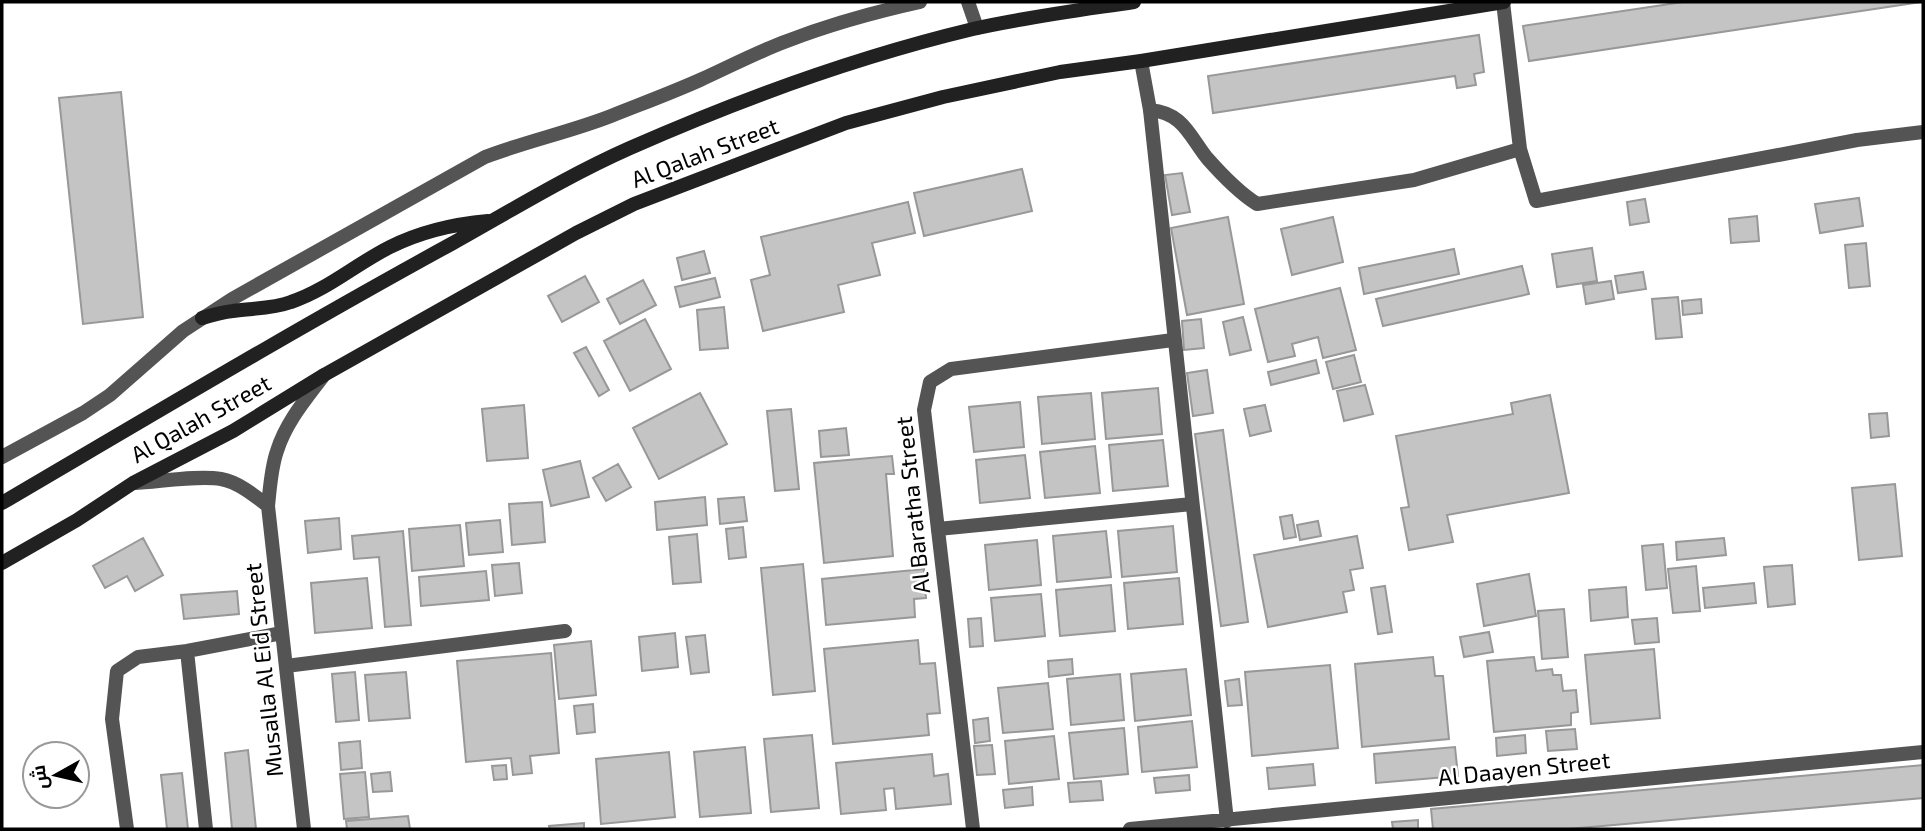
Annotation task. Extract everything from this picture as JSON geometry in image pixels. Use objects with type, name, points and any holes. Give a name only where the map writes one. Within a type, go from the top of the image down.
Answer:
[{"type":"main road","name":"Al Qalah Street","points":[[2,503],[386,279],[557,183],[628,149],[718,111],[898,48],[977,28],[1134,2]]},
{"type":"main road","name":"Al Qalah Street","points":[[2,564],[78,520],[133,483],[233,431],[324,375],[576,233],[646,199],[846,124],[943,97],[1060,72],[1504,2]]},
{"type":"main road","points":[[202,318],[290,303],[409,239],[450,226],[492,221]]},
{"type":"street","points":[[3,455],[83,413],[110,395],[160,350],[232,299],[485,157],[610,117],[799,37],[879,11],[920,2]]},
{"type":"street","points":[[968,2],[977,28]]},
{"type":"street","points":[[1504,2],[1520,149],[1536,201],[1857,141],[1923,132]]},
{"type":"street","points":[[1141,61],[1150,110],[1227,821]]},
{"type":"street","points":[[1150,110],[1163,111],[1182,123],[1207,157],[1241,194],[1257,204],[1414,180],[1520,149]]},
{"type":"street","name":"Al Baratha Street","points":[[973,829],[924,410],[930,382],[951,369],[1173,340]]},
{"type":"street","name":"Musalla Al Eid Street","points":[[304,829],[268,506],[276,453],[281,440],[291,421],[324,375]]},
{"type":"street","points":[[133,483],[220,479],[235,483],[268,506]]},
{"type":"street","points":[[938,529],[1192,504]]},
{"type":"street","points":[[286,666],[565,631]]},
{"type":"street","points":[[127,829],[112,719],[117,671],[138,657],[187,651],[282,633]]},
{"type":"street","points":[[187,651],[206,829]]},
{"type":"street","name":"Al Daayen Street","points":[[1130,829],[1923,752]]},
{"type":"building","points":[[1683,2],[1921,2],[1529,61],[1523,26]]},
{"type":"building","points":[[1479,35],[1484,72],[1474,74],[1476,85],[1457,88],[1455,76],[1213,113],[1208,76]]},
{"type":"building","points":[[121,92],[143,317],[83,324],[59,98]]},
{"type":"building","points":[[1022,169],[1032,211],[924,236],[914,193]]},
{"type":"building","points":[[1182,173],[1190,212],[1172,215],[1165,175]]},
{"type":"building","points":[[1859,198],[1863,226],[1820,233],[1815,204]]},
{"type":"building","points":[[1645,199],[1649,222],[1630,225],[1627,202]]},
{"type":"building","points":[[908,202],[915,233],[872,243],[880,275],[838,285],[844,312],[763,331],[751,280],[770,275],[761,237]]},
{"type":"building","points":[[1757,216],[1759,241],[1731,243],[1729,219]]},
{"type":"building","points":[[1228,217],[1244,304],[1187,315],[1171,228]]},
{"type":"building","points":[[1333,217],[1343,262],[1292,275],[1281,229]]},
{"type":"building","points":[[1866,243],[1870,286],[1849,288],[1845,245]]},
{"type":"building","points":[[1592,248],[1597,281],[1557,287],[1552,254]]},
{"type":"building","points":[[1454,249],[1459,274],[1364,294],[1359,268]]},
{"type":"building","points":[[704,251],[710,273],[682,280],[677,258]]},
{"type":"building","points":[[1522,266],[1529,294],[1383,326],[1376,299]]},
{"type":"building","points":[[1643,272],[1646,289],[1618,293],[1615,276]]},
{"type":"building","points":[[585,276],[599,302],[562,322],[548,296]]},
{"type":"building","points":[[715,278],[720,297],[680,307],[675,287]]},
{"type":"building","points":[[643,280],[656,305],[620,324],[607,299]]},
{"type":"building","points":[[1611,281],[1614,299],[1586,304],[1583,285]]},
{"type":"building","points":[[1340,288],[1356,350],[1323,358],[1318,337],[1292,344],[1295,356],[1268,362],[1255,309]]},
{"type":"building","points":[[1678,297],[1682,337],[1656,339],[1652,299]]},
{"type":"building","points":[[1701,299],[1702,313],[1683,315],[1682,301]]},
{"type":"building","points":[[724,307],[728,348],[700,350],[697,310]]},
{"type":"building","points":[[1243,317],[1251,350],[1230,355],[1223,322]]},
{"type":"building","points":[[645,319],[671,369],[630,391],[604,341]]},
{"type":"building","points":[[1201,319],[1204,348],[1184,350],[1182,321]]},
{"type":"building","points":[[586,347],[609,390],[599,396],[574,353]]},
{"type":"building","points":[[1354,355],[1361,382],[1333,389],[1326,362]]},
{"type":"building","points":[[1316,360],[1319,373],[1271,385],[1268,372]]},
{"type":"building","points":[[1207,370],[1213,413],[1193,416],[1187,373]]},
{"type":"building","points":[[1365,385],[1373,414],[1344,421],[1337,391]]},
{"type":"building","points":[[1158,388],[1162,434],[1106,439],[1102,393]]},
{"type":"building","points":[[700,393],[727,444],[659,479],[633,428]]},
{"type":"building","points":[[1091,393],[1095,439],[1042,444],[1038,397]]},
{"type":"building","points":[[1550,395],[1569,493],[1447,515],[1453,542],[1409,550],[1401,508],[1409,507],[1396,436],[1513,414],[1511,403]]},
{"type":"building","points":[[1020,402],[1024,447],[974,452],[969,407]]},
{"type":"building","points":[[524,405],[528,458],[487,461],[482,409]]},
{"type":"building","points":[[1265,405],[1271,431],[1250,436],[1244,409]]},
{"type":"building","points":[[791,409],[799,489],[775,491],[767,411]]},
{"type":"building","points":[[1887,413],[1889,436],[1871,438],[1869,414]]},
{"type":"building","points":[[846,428],[849,455],[821,457],[819,431]]},
{"type":"building","points":[[1223,430],[1248,622],[1221,626],[1195,434]]},
{"type":"building","points":[[1163,440],[1168,486],[1113,491],[1109,445]]},
{"type":"building","points":[[1095,446],[1100,493],[1045,498],[1040,452]]},
{"type":"building","points":[[1025,455],[1030,498],[980,503],[976,460]]},
{"type":"building","points":[[892,456],[894,474],[886,474],[893,556],[824,563],[814,463]]},
{"type":"building","points":[[580,461],[589,497],[551,506],[543,470]]},
{"type":"building","points":[[618,464],[631,487],[606,501],[593,478]]},
{"type":"building","points":[[1895,484],[1902,556],[1859,560],[1852,488]]},
{"type":"building","points":[[705,497],[707,525],[657,530],[655,502]]},
{"type":"building","points":[[744,497],[747,521],[720,524],[718,499]]},
{"type":"building","points":[[542,502],[545,542],[512,545],[509,504]]},
{"type":"building","points":[[1292,515],[1296,537],[1284,539],[1280,517]]},
{"type":"building","points":[[339,518],[341,549],[308,553],[305,521]]},
{"type":"building","points":[[500,520],[503,552],[469,555],[466,523]]},
{"type":"building","points":[[1318,521],[1321,536],[1300,540],[1297,525]]},
{"type":"building","points":[[460,525],[464,566],[412,571],[409,529]]},
{"type":"building","points":[[1173,526],[1177,572],[1122,577],[1118,531]]},
{"type":"building","points":[[743,527],[746,557],[729,559],[726,529]]},
{"type":"building","points":[[403,531],[411,625],[385,627],[379,557],[354,559],[352,536]]},
{"type":"building","points":[[1106,531],[1111,577],[1057,582],[1053,536]]},
{"type":"building","points":[[697,534],[701,582],[673,584],[669,537]]},
{"type":"building","points":[[1357,536],[1363,568],[1350,570],[1354,590],[1343,592],[1347,612],[1268,627],[1254,555]]},
{"type":"building","points":[[143,538],[163,575],[135,591],[127,576],[105,588],[93,566]]},
{"type":"building","points":[[1724,538],[1726,555],[1677,560],[1676,542]]},
{"type":"building","points":[[1037,540],[1041,585],[989,590],[985,545]]},
{"type":"building","points":[[1663,544],[1667,588],[1646,590],[1642,546]]},
{"type":"building","points":[[519,563],[522,593],[495,596],[492,565]]},
{"type":"building","points":[[803,564],[815,691],[773,695],[761,568]]},
{"type":"building","points":[[1792,565],[1795,604],[1768,607],[1764,567]]},
{"type":"building","points":[[1696,566],[1700,611],[1673,613],[1668,569]]},
{"type":"building","points":[[924,569],[926,598],[914,599],[915,617],[826,625],[822,579]]},
{"type":"building","points":[[486,571],[489,600],[421,606],[419,577]]},
{"type":"building","points":[[1529,574],[1536,616],[1484,626],[1477,584]]},
{"type":"building","points":[[367,578],[372,628],[315,633],[311,583]]},
{"type":"building","points":[[1179,578],[1183,624],[1128,629],[1124,583]]},
{"type":"building","points":[[1754,583],[1756,603],[1705,608],[1703,588]]},
{"type":"building","points":[[1111,585],[1115,631],[1060,636],[1056,590]]},
{"type":"building","points":[[1385,586],[1392,632],[1378,634],[1371,588]]},
{"type":"building","points":[[1626,587],[1628,617],[1591,621],[1589,590]]},
{"type":"building","points":[[237,591],[239,614],[184,619],[181,595]]},
{"type":"building","points":[[1041,594],[1045,636],[995,641],[991,598]]},
{"type":"building","points":[[1564,609],[1568,657],[1542,659],[1538,611]]},
{"type":"building","points":[[981,618],[983,646],[970,647],[968,619]]},
{"type":"building","points":[[1657,618],[1659,642],[1635,644],[1632,620]]},
{"type":"building","points":[[1489,632],[1493,652],[1464,657],[1460,637]]},
{"type":"building","points":[[675,633],[678,667],[642,671],[639,637]]},
{"type":"building","points":[[705,635],[709,672],[691,674],[686,637]]},
{"type":"building","points":[[918,640],[920,664],[935,663],[940,713],[927,714],[929,735],[833,744],[824,649]]},
{"type":"building","points":[[591,641],[596,695],[559,699],[554,645]]},
{"type":"building","points":[[1654,649],[1660,718],[1591,724],[1585,655]]},
{"type":"building","points":[[551,653],[559,753],[530,756],[532,773],[513,775],[511,758],[466,762],[457,661]]},
{"type":"building","points":[[1433,657],[1435,676],[1443,676],[1449,739],[1362,747],[1355,664]]},
{"type":"building","points":[[1534,657],[1536,671],[1552,669],[1553,675],[1561,675],[1563,691],[1576,690],[1578,712],[1571,713],[1571,725],[1494,732],[1487,661]]},
{"type":"building","points":[[1072,659],[1073,674],[1049,677],[1048,661]]},
{"type":"building","points":[[1330,665],[1338,748],[1252,756],[1245,672]]},
{"type":"building","points":[[1186,669],[1191,715],[1135,721],[1131,674]]},
{"type":"building","points":[[355,672],[359,720],[336,722],[332,674]]},
{"type":"building","points":[[406,672],[410,718],[369,721],[365,675]]},
{"type":"building","points":[[1120,674],[1124,720],[1071,725],[1067,679]]},
{"type":"building","points":[[1239,679],[1242,705],[1228,706],[1225,681]]},
{"type":"building","points":[[1048,683],[1053,729],[1003,733],[998,688]]},
{"type":"building","points":[[593,704],[595,732],[577,734],[574,706]]},
{"type":"building","points":[[988,718],[990,741],[975,743],[973,720]]},
{"type":"building","points":[[1192,721],[1197,767],[1142,772],[1138,727]]},
{"type":"building","points":[[1124,728],[1128,774],[1074,779],[1069,733]]},
{"type":"building","points":[[1575,729],[1577,749],[1548,751],[1546,731]]},
{"type":"building","points":[[812,735],[819,808],[771,812],[764,739]]},
{"type":"building","points":[[1525,735],[1526,753],[1497,756],[1496,738]]},
{"type":"building","points":[[1054,736],[1059,779],[1009,784],[1005,741]]},
{"type":"building","points":[[360,741],[362,768],[341,770],[339,743]]},
{"type":"building","points":[[992,745],[995,774],[977,775],[974,746]]},
{"type":"building","points":[[745,747],[751,813],[700,817],[694,752]]},
{"type":"building","points":[[1455,747],[1458,776],[1376,783],[1374,754]]},
{"type":"building","points":[[248,750],[256,829],[232,829],[225,753]]},
{"type":"building","points":[[669,752],[675,817],[601,824],[596,759]]},
{"type":"building","points":[[932,754],[934,776],[948,774],[951,804],[896,809],[894,788],[884,789],[886,810],[841,814],[836,763]]},
{"type":"building","points":[[1313,764],[1315,785],[1269,789],[1267,768]]},
{"type":"building","points":[[506,765],[507,779],[494,780],[492,766]]},
{"type":"building","points":[[1923,765],[1923,798],[1568,829],[1433,829],[1431,809]]},
{"type":"building","points":[[365,772],[369,817],[344,819],[340,774]]},
{"type":"building","points":[[390,772],[392,791],[373,792],[371,774]]},
{"type":"building","points":[[182,773],[188,829],[167,829],[161,775]]},
{"type":"building","points":[[1189,775],[1190,790],[1156,793],[1154,778]]},
{"type":"building","points":[[1101,781],[1103,800],[1070,802],[1068,783]]},
{"type":"building","points":[[1032,787],[1033,805],[1005,808],[1003,790]]},
{"type":"building","points":[[408,816],[410,829],[347,829],[346,821]]},
{"type":"building","points":[[1418,820],[1418,829],[1393,829],[1392,822]]},
{"type":"building","points":[[584,823],[584,829],[550,829],[549,826]]}]
